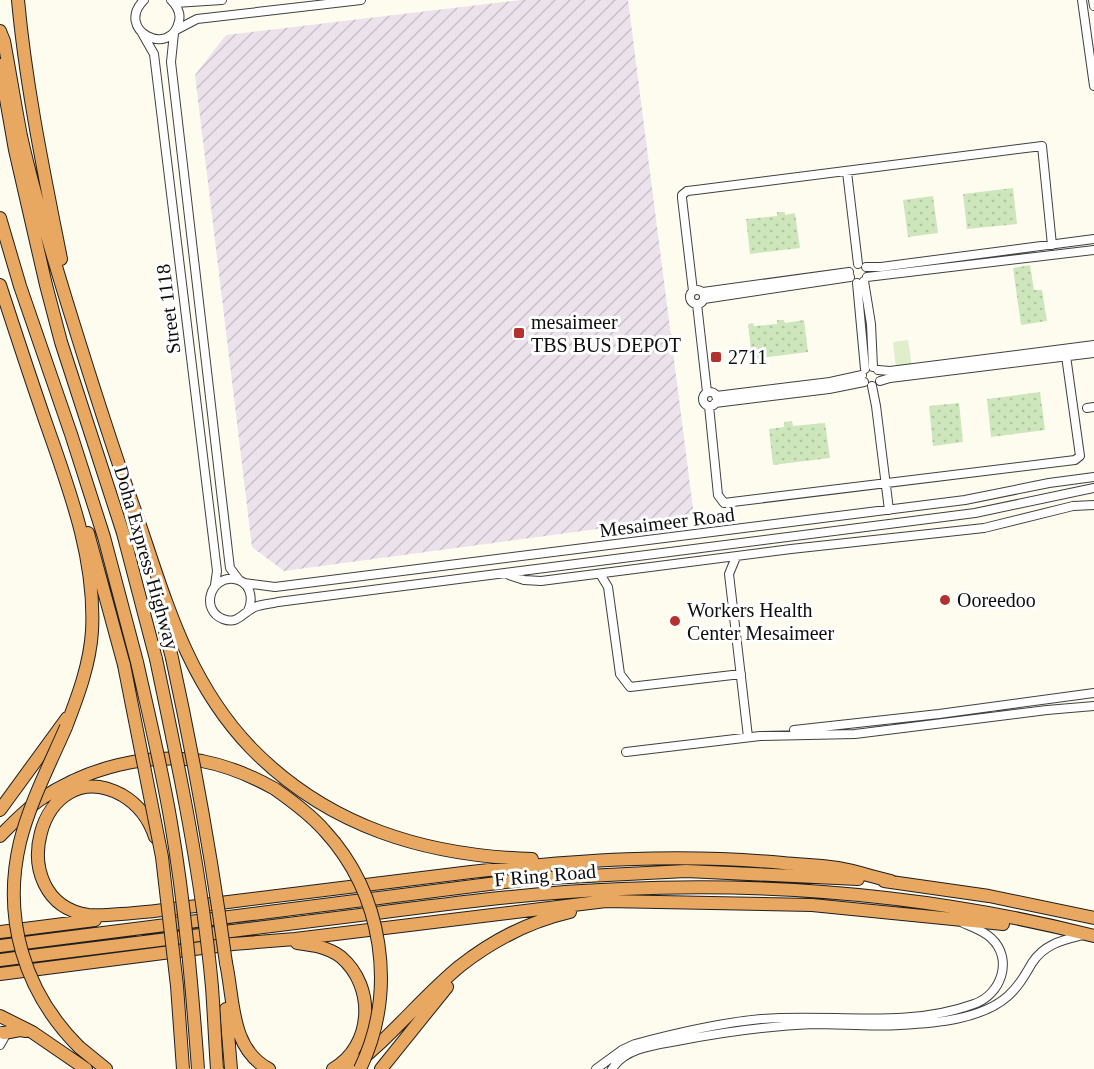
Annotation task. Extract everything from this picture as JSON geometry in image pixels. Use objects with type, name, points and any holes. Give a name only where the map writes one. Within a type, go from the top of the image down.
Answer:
[{"type":"highway","points":[[18,0],[22,49],[34,121],[72,319]]},
{"type":"highway","points":[[0,31],[4,41],[21,136],[59,282],[116,461],[179,636],[198,677],[231,724],[251,748],[287,780],[333,810],[374,831],[410,843],[461,854],[512,859],[588,861]]},
{"type":"highway","name":"Doha Express Highway","points":[[0,65],[15,150],[46,285],[123,533],[156,659],[197,872],[212,986],[217,1069]]},
{"type":"highway","name":"Doha Express Highway","points":[[0,218],[20,286],[88,485],[137,662],[160,769],[179,875],[192,983],[198,1069]]},
{"type":"highway","points":[[0,285],[71,496],[92,588],[92,633],[85,670],[73,710],[27,820],[17,860],[14,893],[17,928],[35,990],[57,1024],[79,1047],[106,1069]]},
{"type":"highway","points":[[71,496],[87,529],[124,665],[166,883],[183,1069]]},
{"type":"highway","points":[[132,504],[172,658],[195,764],[238,1031],[250,1054],[269,1069]]},
{"type":"highway","points":[[0,810],[73,710]]},
{"type":"highway","points":[[0,836],[40,800],[66,784],[109,766],[168,759],[201,761],[241,772],[275,789],[310,816],[333,840],[356,874],[370,905],[380,949],[381,986],[377,1022],[371,1044],[360,1069]]},
{"type":"highway","points":[[143,913],[88,915],[49,903],[36,889],[30,875],[27,854],[29,837],[38,817],[58,798],[81,789],[99,789],[116,793],[137,806],[152,828],[166,883]]},
{"type":"highway","points":[[0,932],[411,879],[648,857],[739,859],[838,868],[891,881]]},
{"type":"highway","name":"F Ring Road","points":[[0,946],[529,879],[686,871],[891,881],[1092,917]]},
{"type":"highway","name":"F Ring Road","points":[[0,960],[530,895],[622,889],[747,888],[887,898],[969,910],[1090,935]]},
{"type":"highway","points":[[0,974],[233,944],[295,939],[606,901],[812,905],[1064,929]]},
{"type":"highway","points":[[350,1069],[374,1050],[460,967],[522,928],[557,915],[604,906],[651,902]]},
{"type":"highway","points":[[233,944],[292,942],[318,945],[331,950],[348,964],[364,992],[365,1021],[360,1038],[351,1053],[333,1069]]},
{"type":"highway","points":[[381,1069],[448,986],[494,944]]},
{"type":"highway","points":[[226,963],[224,979],[231,1069]]},
{"type":"highway","points":[[0,1016],[32,1032],[86,1069]]},
{"type":"highway","points":[[1,1036],[20,1030],[32,1032]]},
{"type":"street","points":[[143,0],[136,14],[138,27],[147,37],[159,39],[197,20],[361,0]]},
{"type":"street","points":[[173,2],[222,0]]},
{"type":"street","points":[[1082,0],[1094,86]]},
{"type":"street","points":[[1093,0],[1094,6]]},
{"type":"street","name":"Street 1118","points":[[173,2],[180,16],[175,31],[171,62],[229,560],[234,575],[242,582]]},
{"type":"street","name":"Street 1118","points":[[142,33],[154,54],[217,572],[215,585]]},
{"type":"street","points":[[1052,246],[1042,146],[687,191],[682,195],[693,291],[690,297],[692,302],[701,298],[849,275],[863,280],[1090,245]]},
{"type":"street","points":[[847,172],[862,266],[868,373],[876,406],[889,510]]},
{"type":"street","points":[[849,275],[853,266],[881,267],[1052,246],[1090,245]]},
{"type":"street","points":[[693,291],[697,290],[701,298],[707,392],[703,400],[714,402],[829,389],[868,373],[1094,345]]},
{"type":"street","points":[[872,386],[890,378],[1094,353]]},
{"type":"street","points":[[707,392],[712,392],[714,402],[718,495],[724,503],[1078,459],[1080,456],[1066,356]]},
{"type":"street","points":[[868,373],[881,375],[880,381]]},
{"type":"street","name":"Mesaimeer Road","points":[[242,582],[275,587],[965,500],[1094,476]]},
{"type":"street","name":"Mesaimeer Road","points":[[248,611],[278,602],[708,549],[975,513],[1094,488]]},
{"type":"street","points":[[1069,493],[1094,493]]},
{"type":"street","points":[[508,574],[535,581],[600,574],[791,549],[984,528],[1073,506],[1094,505]]},
{"type":"street","points":[[764,541],[791,549]]},
{"type":"street","points":[[689,562],[708,549]]},
{"type":"street","points":[[736,557],[729,574],[748,737]]},
{"type":"street","points":[[715,559],[729,574]]},
{"type":"street","points":[[608,587],[615,572]]},
{"type":"street","points":[[600,574],[608,587],[620,674],[630,687],[741,674]]},
{"type":"street","points":[[227,579],[242,582],[251,593],[252,599],[248,611],[244,616],[231,620],[218,616],[210,604],[211,591],[215,585],[227,579]]},
{"type":"street","points":[[760,736],[1094,694]]},
{"type":"street","points":[[626,752],[760,736],[855,734],[1094,704]]},
{"type":"street","points":[[596,1069],[622,1050],[635,1044],[723,1024],[795,1017],[903,1018],[960,1013],[990,995],[1000,981],[1003,966],[1000,952],[991,938],[956,920]]},
{"type":"street","points":[[612,1069],[626,1056],[649,1047],[731,1030],[816,1024],[898,1026],[990,1007],[1007,997],[1021,982],[1034,960],[1048,947],[1059,941],[1090,935]]},
{"type":"shaded area","points":[[521,0],[628,0],[694,516],[284,571],[252,547],[195,75],[226,35]]},
{"type":"green space","points":[[1013,188],[1017,224],[967,229],[963,194]]},
{"type":"green space","points":[[933,196],[938,233],[908,237],[903,200]]},
{"type":"green space","points":[[777,212],[785,212],[785,215],[795,213],[800,248],[750,254],[746,219],[777,216]]},
{"type":"green space","points":[[1030,265],[1034,290],[1042,290],[1047,321],[1021,325],[1013,268]]},
{"type":"green space","points":[[777,320],[784,320],[785,323],[804,320],[808,352],[752,359],[748,324],[753,323],[754,326],[777,324]]},
{"type":"green space","points":[[908,340],[912,367],[896,368],[893,342]]},
{"type":"green space","points":[[1040,392],[1045,430],[991,437],[987,399]]},
{"type":"green space","points":[[959,403],[963,442],[933,446],[929,406]]},
{"type":"green space","points":[[792,421],[793,426],[825,423],[830,458],[773,465],[769,429],[784,427],[784,422]]},
{"type":"place","name":"mesaimeer TBS BUS DEPOT","points":[[519,333]]},
{"type":"place","name":"2711","points":[[716,357]]},
{"type":"place","name":"Ooreedoo","points":[[945,600]]},
{"type":"place","name":"Workers Health Center Mesaimeer","points":[[675,621]]}]
